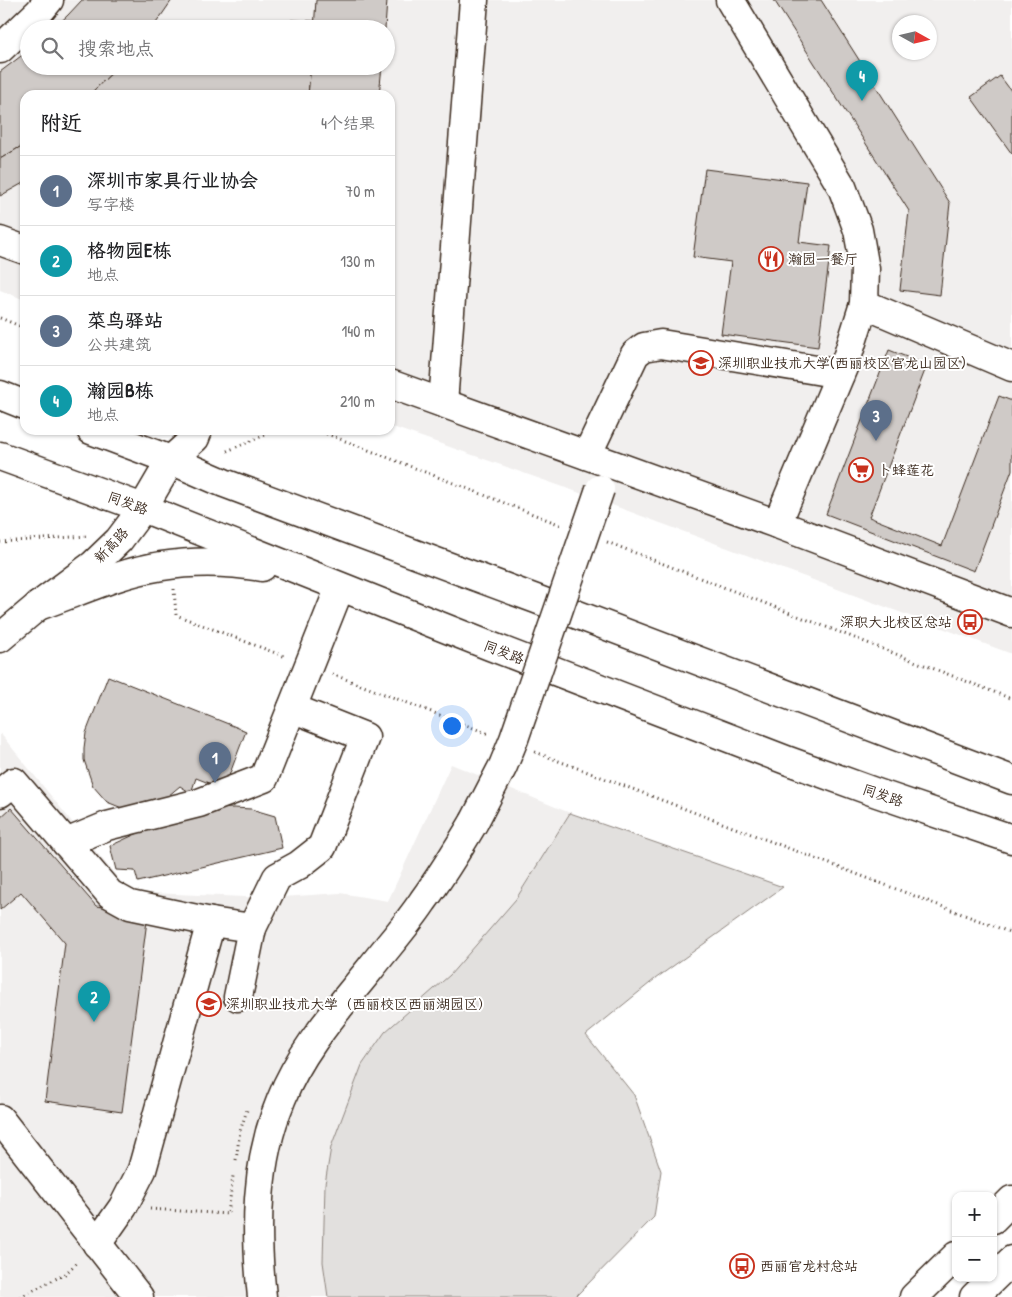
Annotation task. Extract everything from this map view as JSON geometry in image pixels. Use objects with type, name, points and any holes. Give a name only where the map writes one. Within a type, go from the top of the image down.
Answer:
[{"type":"main road","points":[[31,20],[49,0]]},
{"type":"main road","points":[[443,403],[474,0]]},
{"type":"main road","points":[[730,0],[842,187],[858,230],[864,269],[864,304],[840,374],[777,524]]},
{"type":"main road","points":[[0,49],[20,30]]},
{"type":"main road","points":[[0,241],[20,248]]},
{"type":"main road","points":[[864,304],[1012,367]]},
{"type":"main road","points":[[262,1297],[258,1256],[258,1211],[263,1167],[271,1127],[281,1099],[313,1041],[422,903],[447,866],[474,822],[503,766],[517,731],[600,489],[598,459],[635,354],[644,348],[662,344],[840,374]]},
{"type":"main road","points":[[395,386],[1010,606]]},
{"type":"main road","points":[[0,395],[20,403]]},
{"type":"main road","points":[[104,435],[171,460],[224,483],[546,602],[1012,780]]},
{"type":"main road","name":"新高路","points":[[0,638],[92,565],[118,540],[143,508],[171,460],[196,435]]},
{"type":"main road","name":"同发路","points":[[0,456],[143,508],[328,583],[786,760],[1012,839]]},
{"type":"main road","points":[[38,606],[118,577],[152,568],[189,563],[221,562],[251,565],[328,583],[292,708],[264,778],[199,803],[107,826],[66,843]]},
{"type":"main road","points":[[238,998],[252,928],[277,877],[299,865],[322,847],[365,737],[292,708]]},
{"type":"main road","points":[[0,793],[14,782],[110,894],[130,905],[211,922],[252,928]]},
{"type":"main road","points":[[97,1244],[123,1207],[142,1170],[211,922]]},
{"type":"main road","points":[[0,1119],[139,1297]]},
{"type":"main road","points":[[997,1215],[1012,1200]]},
{"type":"main road","points":[[914,1297],[952,1260]]},
{"type":"main road","points":[[974,1297],[1012,1260]]},
{"type":"path","points":[[0,318],[20,326]]},
{"type":"path","points":[[227,451],[265,435]]},
{"type":"path","points":[[330,435],[567,527]]},
{"type":"path","points":[[0,542],[92,536]]},
{"type":"path","points":[[604,541],[1012,699]]},
{"type":"path","points":[[174,584],[176,615],[287,658]]},
{"type":"path","points":[[324,672],[492,735]]},
{"type":"path","points":[[529,749],[1012,933]]},
{"type":"path","points":[[123,1207],[174,1212],[228,1214]]},
{"type":"path","points":[[20,1297],[66,1274],[97,1244]]},
{"type":"shaded area","name":"深圳职业技术大学(西丽校区官龙山园区)","points":[[0,0],[1012,0],[1012,654],[569,489],[395,428],[395,90],[20,90],[20,298],[0,290]]},
{"type":"shaded area","name":"深圳职业技术大学（西丽校区西丽湖园区）","points":[[0,733],[129,892],[268,898],[340,893],[388,901],[451,764],[570,813],[516,899],[450,975],[385,1032],[325,1184],[323,1262],[328,1297],[0,1297]]},
{"type":"shaded area","points":[[570,813],[783,887],[655,979],[586,1035],[634,1095],[661,1171],[654,1217],[575,1297],[328,1297],[323,1262],[325,1184],[331,1147],[362,1065],[385,1032],[450,975],[516,899]]},
{"type":"building","points":[[82,0],[172,0],[158,20],[63,20]]},
{"type":"building","points":[[316,0],[387,0],[386,20],[315,20]]},
{"type":"building","points":[[774,0],[821,0],[950,203],[940,295],[900,290],[909,211]]},
{"type":"building","points":[[20,57],[20,75],[110,75],[94,90],[20,90],[20,147],[0,159],[0,72]]},
{"type":"building","points":[[110,75],[310,75],[309,90],[94,90]]},
{"type":"building","points":[[310,75],[381,75],[380,90],[309,90]]},
{"type":"building","points":[[1000,76],[1012,92],[1012,154],[971,97]]},
{"type":"building","points":[[20,147],[20,185],[0,196],[0,159]]},
{"type":"building","name":"瀚园一餐厅","points":[[705,169],[807,182],[799,242],[831,246],[818,347],[721,334],[731,262],[693,257]]},
{"type":"building","points":[[889,350],[927,365],[869,517],[942,546],[999,396],[1012,401],[1012,470],[974,571],[826,514]]},
{"type":"building","points":[[108,676],[246,731],[224,789],[196,778],[191,793],[180,786],[162,801],[135,808],[122,808],[107,802],[93,786],[84,760],[84,748],[86,733]]},
{"type":"building","points":[[11,808],[96,906],[148,913],[122,1112],[45,1101],[65,943],[21,892],[0,910],[0,818]]},
{"type":"building","points":[[203,809],[251,809],[275,816],[282,848],[138,882],[135,871],[116,870],[110,846],[162,822]]},
{"type":"place","name":"瀚园B栋","points":[[862,101]]},
{"type":"place","name":"瀚园一餐厅","points":[[771,259]]},
{"type":"place","name":"深圳职业技术大学(西丽校区官龙山园区)","points":[[701,363]]},
{"type":"place","name":"菜鸟驿站","points":[[876,441]]},
{"type":"place","name":"卜蜂莲花","points":[[861,470]]},
{"type":"place","name":"深职大北校区总站","points":[[970,622]]},
{"type":"place","name":"深圳市家具行业协会","points":[[215,783]]},
{"type":"place","name":"深圳职业技术大学（西丽校区西丽湖园区）","points":[[209,1004]]},
{"type":"place","name":"格物园E栋","points":[[94,1022]]},
{"type":"place","name":"西丽官龙村总站","points":[[742,1266]]}]
